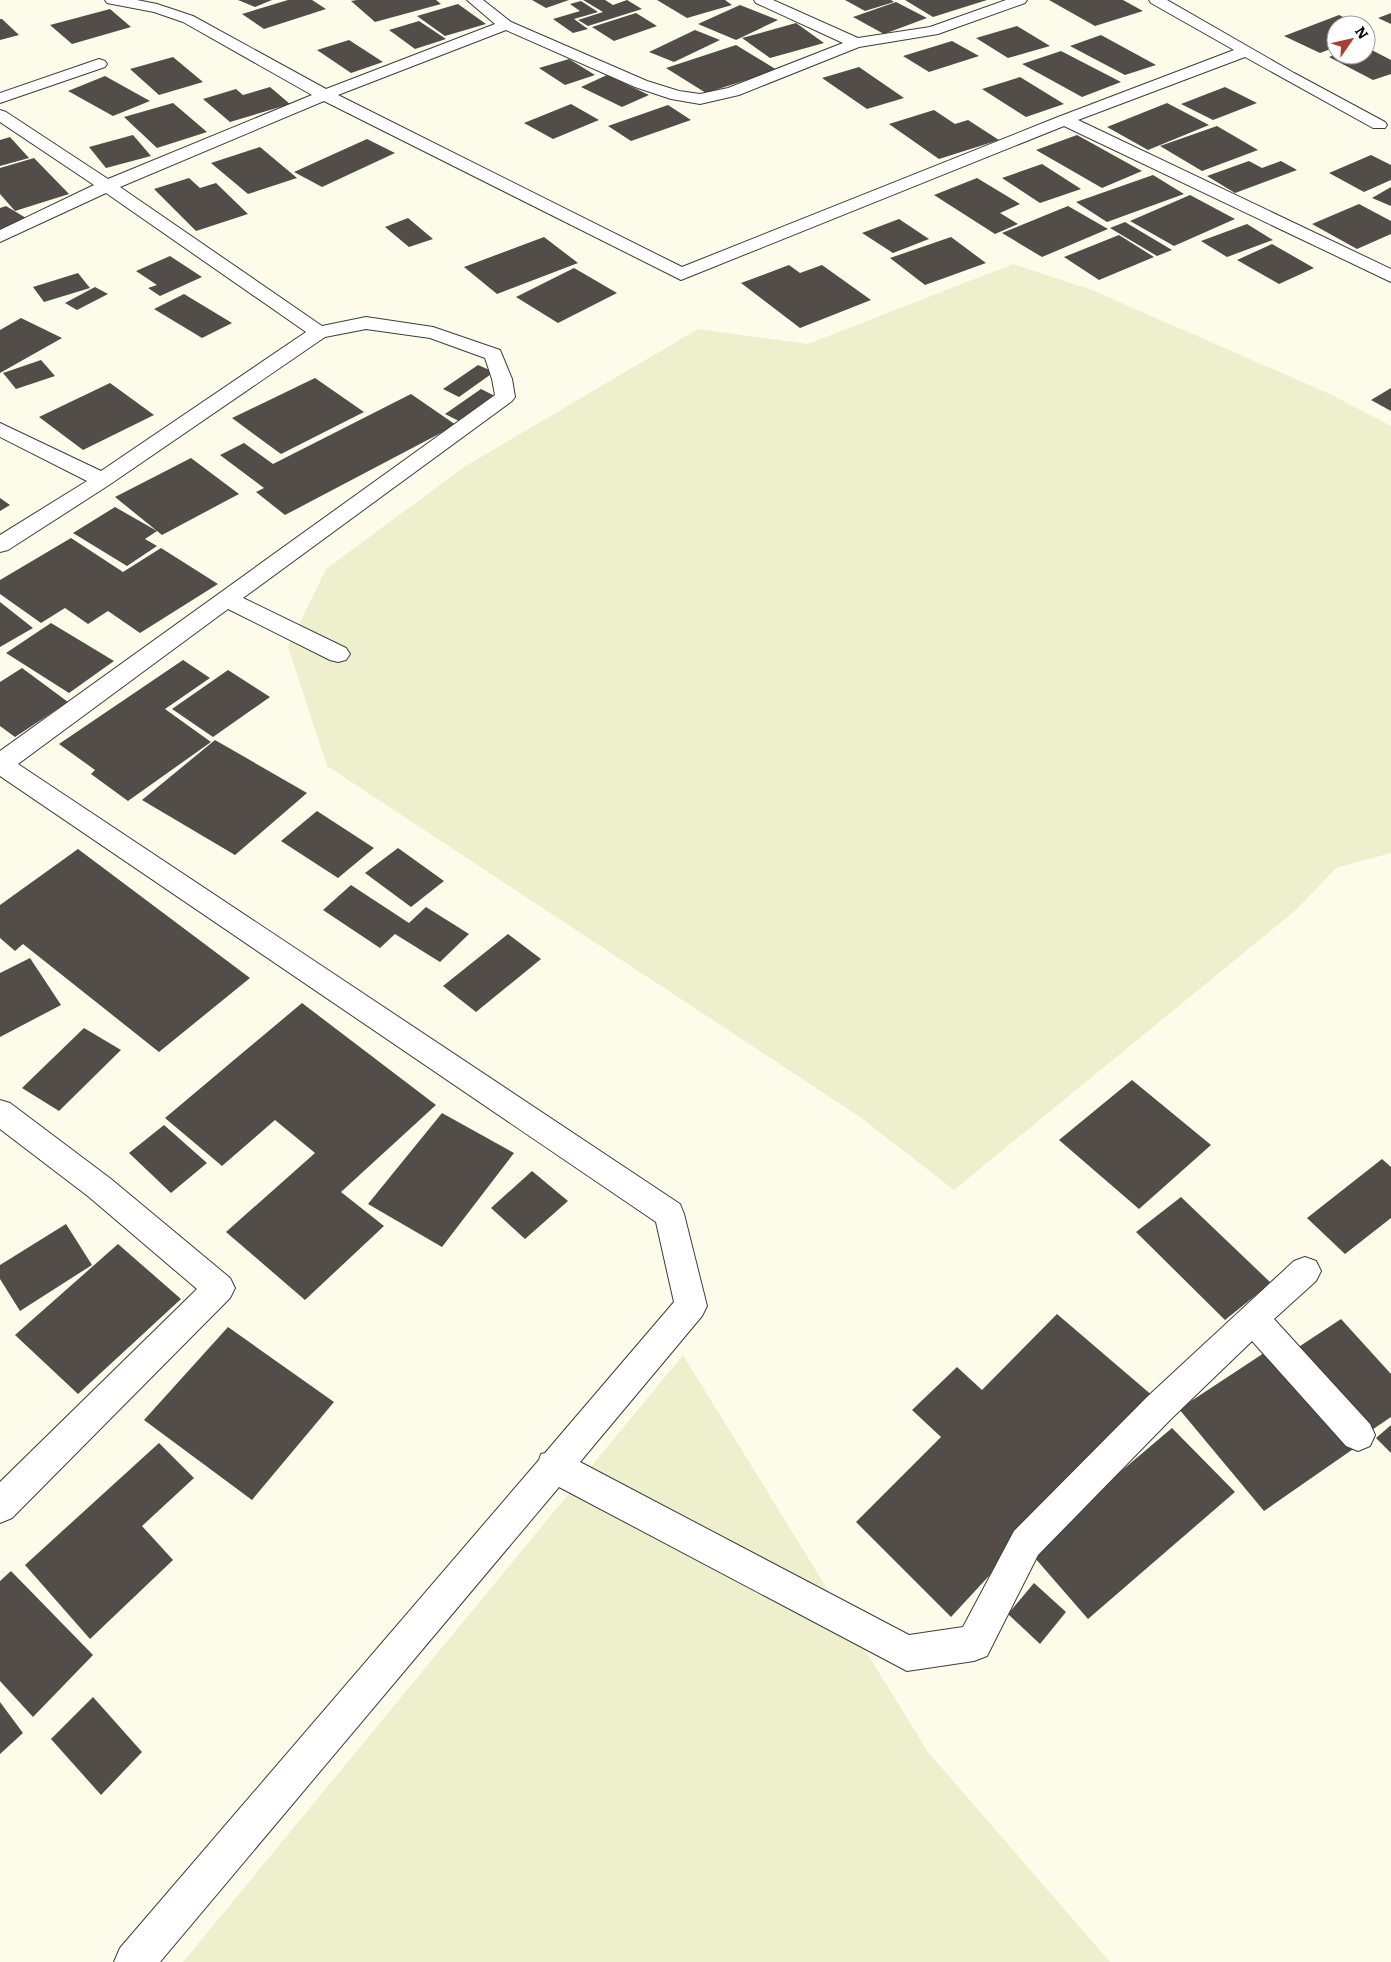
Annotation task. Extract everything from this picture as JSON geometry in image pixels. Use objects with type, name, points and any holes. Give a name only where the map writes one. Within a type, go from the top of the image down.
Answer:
[{"type":"street","points":[[112,0],[157,8],[188,19],[324,95],[680,274],[1064,120],[1246,51]]},
{"type":"street","points":[[474,0],[506,25],[641,84],[677,96],[700,99],[733,92],[856,43],[933,30],[1020,0]]},
{"type":"street","points":[[761,0],[856,43]]},
{"type":"street","points":[[1156,0],[1288,76],[1379,125]]},
{"type":"street","points":[[0,237],[107,186],[324,95],[506,25]]},
{"type":"street","points":[[0,98],[99,64]]},
{"type":"street","points":[[0,115],[319,332]]},
{"type":"street","points":[[1064,120],[1391,276]]},
{"type":"street","points":[[0,545],[102,480],[319,332],[366,323],[433,333],[494,354],[502,379],[505,397],[0,764],[669,1214],[691,1306],[553,1466],[134,1962]]},
{"type":"street","points":[[0,429],[102,480]]},
{"type":"street","points":[[226,599],[338,654]]},
{"type":"street","points":[[0,1112],[100,1188],[219,1288],[0,1506]]},
{"type":"street","points":[[553,1466],[907,1653],[974,1644],[1026,1543],[1159,1408],[1305,1271]]},
{"type":"street","points":[[1253,1319],[1358,1435]]},
{"type":"green space","points":[[1013,264],[1092,290],[1330,394],[1391,426],[1391,853],[1336,868],[1296,910],[954,1190],[860,1117],[327,766],[288,647],[326,569],[464,467],[698,329],[808,344]]},
{"type":"green space","points":[[683,1355],[928,1752],[1110,1962],[183,1962]]},
{"type":"building","points":[[238,0],[272,0],[255,7]]},
{"type":"building","points":[[288,0],[312,0],[326,9],[264,29],[242,14]]},
{"type":"building","points":[[436,0],[441,4],[375,22],[351,1]]},
{"type":"building","points":[[532,0],[569,0],[546,8]]},
{"type":"building","points":[[583,0],[605,0],[613,5],[627,0],[642,9],[588,26],[578,20],[603,12]]},
{"type":"building","points":[[657,0],[725,0],[732,5],[687,18]]},
{"type":"building","points":[[845,0],[891,0],[894,2],[865,11]]},
{"type":"building","points":[[905,0],[987,0],[933,17]]},
{"type":"building","points":[[1049,0],[1123,0],[1143,11],[1095,26]]},
{"type":"building","points":[[581,1],[598,12],[574,19],[588,29],[573,33],[553,19],[580,11],[570,4]]},
{"type":"building","points":[[896,2],[927,18],[884,34],[853,17]]},
{"type":"building","points":[[458,4],[486,24],[445,36],[417,16]]},
{"type":"building","points":[[740,5],[778,20],[736,40],[698,24]]},
{"type":"building","points":[[110,9],[131,27],[72,44],[50,25]]},
{"type":"building","points":[[636,13],[657,26],[614,41],[592,27]]},
{"type":"building","points":[[1391,13],[1391,24],[1378,18]]},
{"type":"building","points":[[0,19],[2,19],[19,35],[0,40]]},
{"type":"building","points":[[1326,20],[1326,51],[1320,53],[1284,36]]},
{"type":"building","points":[[419,21],[446,39],[415,49],[389,30]]},
{"type":"building","points":[[796,23],[824,43],[770,58],[742,38]]},
{"type":"building","points":[[1017,26],[1050,46],[1008,58],[976,38]]},
{"type":"building","points":[[695,30],[720,40],[674,62],[649,52]]},
{"type":"building","points":[[1101,35],[1156,65],[1125,75],[1070,46]]},
{"type":"building","points":[[349,40],[383,62],[351,73],[317,50]]},
{"type":"building","points":[[952,41],[979,56],[929,72],[903,56]]},
{"type":"building","points":[[736,45],[777,70],[706,93],[666,68]]},
{"type":"building","points":[[1061,51],[1121,82],[1082,97],[1022,64]]},
{"type":"building","points":[[1376,52],[1391,60],[1391,74],[1373,80],[1344,65],[1376,65]]},
{"type":"building","points":[[173,57],[203,82],[159,95],[130,69]]},
{"type":"building","points":[[569,59],[595,75],[565,85],[539,68]]},
{"type":"building","points":[[859,67],[904,98],[867,109],[822,78]]},
{"type":"building","points":[[607,75],[649,95],[622,107],[581,87]]},
{"type":"building","points":[[105,76],[150,101],[113,116],[68,91]]},
{"type":"building","points":[[1020,77],[1064,104],[1026,117],[982,89]]},
{"type":"building","points":[[270,87],[290,104],[230,122],[203,99],[236,89],[243,95]]},
{"type":"building","points":[[1225,87],[1257,103],[1213,120],[1181,104]]},
{"type":"building","points":[[173,103],[207,132],[157,148],[124,117]]},
{"type":"building","points":[[1167,103],[1209,125],[1148,150],[1107,127]]},
{"type":"building","points":[[571,104],[599,120],[553,139],[524,123]]},
{"type":"building","points":[[668,105],[691,120],[631,141],[608,126]]},
{"type":"building","points":[[934,110],[955,124],[968,120],[999,140],[939,159],[889,124]]},
{"type":"building","points":[[1217,126],[1258,150],[1202,171],[1160,146]]},
{"type":"building","points":[[133,135],[151,156],[106,168],[89,147]]},
{"type":"building","points":[[1077,135],[1142,171],[1102,188],[1036,150]]},
{"type":"building","points":[[10,137],[29,158],[0,166],[0,140]]},
{"type":"building","points":[[367,139],[395,153],[322,187],[294,172]]},
{"type":"building","points":[[260,147],[297,178],[248,194],[211,163]]},
{"type":"building","points":[[1371,155],[1391,165],[1391,180],[1364,192],[1329,173]]},
{"type":"building","points":[[34,158],[69,194],[15,211],[0,194],[0,168]]},
{"type":"building","points":[[1249,161],[1262,168],[1281,161],[1297,170],[1235,193],[1207,176]]},
{"type":"building","points":[[1042,164],[1081,189],[1040,203],[1002,178]]},
{"type":"building","points":[[1153,175],[1184,194],[1107,222],[1076,202]]},
{"type":"building","points":[[189,178],[200,188],[216,183],[248,214],[196,231],[154,189]]},
{"type":"building","points":[[977,178],[1020,204],[1000,213],[1018,224],[995,234],[934,195]]},
{"type":"building","points":[[1391,187],[1391,206],[1372,198]]},
{"type":"building","points":[[1190,195],[1235,219],[1174,246],[1130,221]]},
{"type":"building","points":[[1359,204],[1391,221],[1391,234],[1357,249],[1312,224]]},
{"type":"building","points":[[6,206],[26,218],[0,230],[0,208]]},
{"type":"building","points":[[1068,206],[1108,229],[1042,257],[1002,233]]},
{"type":"building","points":[[408,218],[433,239],[409,247],[385,227]]},
{"type":"building","points":[[899,219],[929,239],[893,253],[862,233]]},
{"type":"building","points":[[1125,222],[1172,250],[1157,256],[1110,228]]},
{"type":"building","points":[[1247,224],[1273,240],[1227,257],[1201,241]]},
{"type":"building","points":[[1119,235],[1154,257],[1099,280],[1064,257]]},
{"type":"building","points":[[544,237],[578,263],[497,294],[464,267]]},
{"type":"building","points":[[951,237],[986,263],[925,285],[890,258]]},
{"type":"building","points":[[1272,244],[1314,268],[1279,284],[1237,260]]},
{"type":"building","points":[[170,256],[202,277],[160,296],[148,288],[157,285],[136,271]]},
{"type":"building","points":[[789,265],[800,273],[822,265],[871,300],[800,328],[741,283]]},
{"type":"building","points":[[574,268],[617,293],[558,323],[516,297]]},
{"type":"building","points":[[78,273],[90,288],[44,302],[33,287]]},
{"type":"building","points":[[95,287],[108,294],[77,310],[65,303]]},
{"type":"building","points":[[184,294],[232,323],[202,338],[154,309]]},
{"type":"building","points":[[21,318],[62,338],[0,373],[0,330]]},
{"type":"building","points":[[41,360],[55,376],[16,389],[3,373]]},
{"type":"building","points":[[478,365],[494,372],[459,397],[443,389]]},
{"type":"building","points":[[315,378],[364,412],[281,454],[232,418]]},
{"type":"building","points":[[110,383],[154,415],[83,450],[39,417]]},
{"type":"building","points":[[1391,388],[1391,411],[1371,400]]},
{"type":"building","points":[[481,389],[497,397],[461,422],[445,414]]},
{"type":"building","points":[[411,394],[456,425],[285,515],[256,492],[264,488],[220,455],[244,443],[273,464]]},
{"type":"building","points":[[191,458],[239,494],[162,535],[115,497]]},
{"type":"building","points":[[0,498],[10,505],[0,511]]},
{"type":"building","points":[[115,507],[157,531],[145,539],[157,546],[127,566],[73,533]]},
{"type":"building","points":[[71,538],[123,572],[161,548],[218,584],[140,633],[108,611],[88,624],[65,608],[41,623],[0,594],[0,580]]},
{"type":"building","points":[[0,602],[33,628],[0,647]]},
{"type":"building","points":[[51,623],[114,661],[69,693],[6,653]]},
{"type":"building","points":[[183,660],[210,678],[165,709],[211,742],[128,801],[91,774],[95,770],[59,744]]},
{"type":"building","points":[[22,668],[68,702],[15,737],[0,726],[0,682]]},
{"type":"building","points":[[228,670],[270,697],[213,737],[172,709]]},
{"type":"building","points":[[215,740],[307,793],[235,855],[142,800]]},
{"type":"building","points":[[317,811],[374,848],[338,878],[281,841]]},
{"type":"building","points":[[398,848],[444,881],[411,907],[365,873]]},
{"type":"building","points":[[78,849],[250,978],[159,1052],[23,944],[15,951],[0,938],[0,905]]},
{"type":"building","points":[[351,885],[409,923],[426,907],[469,934],[440,962],[395,934],[380,948],[323,910]]},
{"type":"building","points":[[508,934],[541,959],[476,1012],[443,986]]},
{"type":"building","points":[[30,958],[61,1005],[0,1037],[0,973]]},
{"type":"building","points":[[302,1003],[436,1105],[341,1192],[384,1226],[305,1300],[226,1232],[315,1153],[275,1120],[222,1166],[165,1118]]},
{"type":"building","points":[[84,1028],[121,1050],[59,1111],[22,1088]]},
{"type":"building","points":[[1132,1080],[1211,1145],[1139,1209],[1059,1140]]},
{"type":"building","points":[[442,1113],[514,1153],[442,1247],[368,1204]]},
{"type":"building","points":[[164,1125],[207,1163],[171,1193],[129,1153]]},
{"type":"building","points":[[1382,1159],[1391,1167],[1391,1218],[1345,1254],[1307,1218]]},
{"type":"building","points":[[532,1171],[568,1201],[525,1239],[491,1208]]},
{"type":"building","points":[[1181,1197],[1271,1283],[1225,1320],[1136,1232]]},
{"type":"building","points":[[66,1224],[92,1265],[20,1311],[0,1279],[0,1265]]},
{"type":"building","points":[[118,1244],[181,1299],[78,1394],[15,1335]]},
{"type":"building","points":[[1057,1314],[1154,1397],[951,1617],[856,1522],[941,1437],[912,1410],[957,1367],[982,1390]]},
{"type":"building","points":[[1341,1319],[1391,1374],[1391,1417],[1363,1436],[1291,1352]]},
{"type":"building","points":[[228,1327],[334,1402],[252,1500],[144,1420]]},
{"type":"building","points":[[1273,1347],[1359,1445],[1264,1511],[1179,1409]]},
{"type":"building","points":[[1391,1425],[1391,1453],[1376,1438]]},
{"type":"building","points":[[1172,1428],[1235,1492],[1088,1619],[1028,1550]]},
{"type":"building","points":[[159,1443],[194,1478],[142,1526],[173,1560],[90,1639],[25,1565]]},
{"type":"building","points":[[11,1571],[93,1655],[33,1717],[0,1681],[0,1581]]},
{"type":"building","points":[[1034,1583],[1066,1612],[1040,1644],[1008,1614]]},
{"type":"building","points":[[93,1697],[142,1752],[101,1795],[51,1739]]},
{"type":"building","points":[[0,1702],[23,1733],[0,1754]]}]
